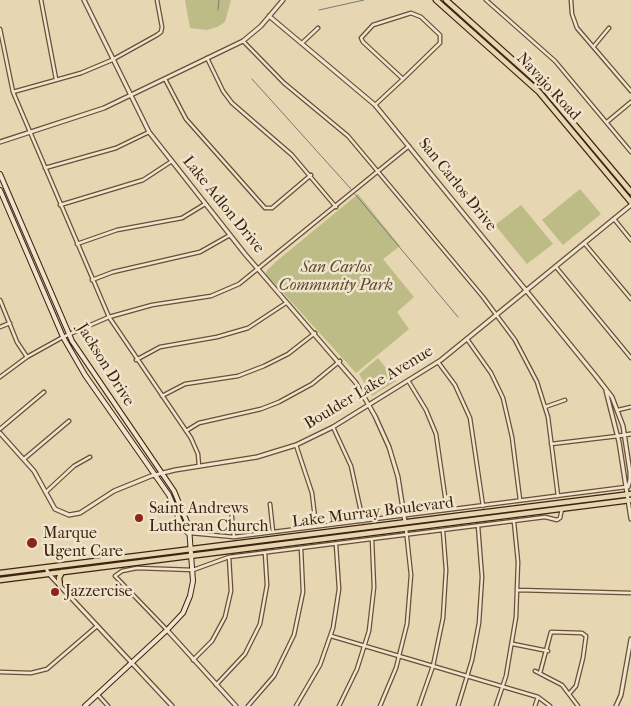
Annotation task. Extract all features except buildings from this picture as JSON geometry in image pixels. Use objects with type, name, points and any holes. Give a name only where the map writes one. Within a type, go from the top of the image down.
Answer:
[{"type":"main road","name":"Navajo Road","points":[[436,0],[515,68],[539,92],[631,204]]},
{"type":"main road","name":"Navajo Road","points":[[446,0],[542,86],[631,192]]},
{"type":"main road","name":"Jackson Drive","points":[[0,174],[69,334],[85,364],[162,473],[186,516],[189,527],[192,588],[188,603],[179,617],[166,630],[84,706]]},
{"type":"main road","name":"Jackson Drive","points":[[0,190],[63,337],[86,375],[174,504],[183,528],[188,533]]},
{"type":"main road","name":"Lake Murray Boulevard","points":[[0,573],[630,494]]},
{"type":"main road","name":"Lake Murray Boulevard","points":[[0,580],[630,501]]},
{"type":"main road","points":[[406,529],[415,521]]},
{"type":"main road","points":[[396,530],[405,522]]},
{"type":"main road","points":[[60,586],[59,578],[62,572]]},
{"type":"street","points":[[41,0],[56,79]]},
{"type":"street","name":"Lake Adlon Drive","points":[[84,0],[149,132],[259,270],[340,361],[369,405],[392,457],[405,522]]},
{"type":"street","points":[[12,92],[81,73],[112,60],[157,35],[161,32],[162,27],[157,0]]},
{"type":"street","points":[[0,142],[104,108],[243,41],[283,0]]},
{"type":"street","points":[[486,0],[555,61],[631,152]]},
{"type":"street","points":[[571,0],[574,22],[631,91]]},
{"type":"street","points":[[375,105],[403,79],[440,42],[440,35],[421,17],[414,14],[403,14],[369,28],[362,35],[362,41],[403,79]]},
{"type":"street","name":"San Carlos Drive","points":[[269,16],[375,105],[606,390],[618,410],[625,435],[630,480],[628,487]]},
{"type":"street","points":[[302,43],[318,28]]},
{"type":"street","points":[[594,46],[609,28]]},
{"type":"street","points":[[0,29],[12,92],[92,280],[109,317],[197,450],[199,466]]},
{"type":"street","points":[[243,41],[284,83],[348,136],[497,315],[525,356],[545,407],[558,496]]},
{"type":"street","points":[[207,58],[223,91],[232,103],[292,154],[336,207]]},
{"type":"street","points":[[165,79],[186,119],[263,207],[272,208],[311,175]]},
{"type":"street","points":[[607,122],[631,102]]},
{"type":"street","points":[[45,168],[116,148],[149,132]]},
{"type":"street","points":[[0,377],[27,357],[63,337],[109,317],[152,305],[211,296],[232,288],[259,270],[409,146]]},
{"type":"street","points":[[60,205],[143,180],[172,162]]},
{"type":"street","points":[[77,244],[117,230],[182,218],[205,204]]},
{"type":"street","name":"Boulder Lake Avenue","points":[[45,492],[53,506],[60,512],[69,515],[80,513],[114,491],[155,475],[256,457],[296,445],[333,427],[409,382],[438,362],[585,244],[631,204]]},
{"type":"street","points":[[614,219],[631,240]]},
{"type":"street","points":[[92,280],[121,270],[200,252],[230,235]]},
{"type":"street","points":[[585,244],[631,299]]},
{"type":"street","points":[[556,267],[631,358]]},
{"type":"street","points":[[0,300],[27,357]]},
{"type":"street","points":[[136,360],[160,347],[217,337],[248,328],[287,302]]},
{"type":"street","points":[[0,327],[10,323]]},
{"type":"street","points":[[162,396],[185,384],[238,376],[264,366],[288,354],[315,333]]},
{"type":"street","points":[[467,339],[491,372],[503,398],[512,437],[520,501]]},
{"type":"street","points":[[186,431],[198,423],[260,409],[279,402],[312,384],[340,361]]},
{"type":"street","points":[[438,362],[455,385],[470,418],[483,506]]},
{"type":"street","points":[[409,382],[426,410],[436,434],[447,510]]},
{"type":"street","name":"San Carlos Drive","points":[[606,390],[618,436],[624,481],[630,494],[631,518]]},
{"type":"street","points":[[0,429],[44,392]]},
{"type":"street","points":[[545,407],[565,400]]},
{"type":"street","points":[[618,410],[631,407]]},
{"type":"street","points":[[24,459],[69,421]]},
{"type":"street","points":[[333,427],[351,466],[362,521]]},
{"type":"street","points":[[0,433],[34,471],[45,492],[74,466],[90,457]]},
{"type":"street","points":[[551,444],[631,434]]},
{"type":"street","points":[[296,445],[312,493],[316,526]]},
{"type":"street","name":"Lake Murray Boulevard","points":[[188,533],[234,537],[628,487]]},
{"type":"street","points":[[270,504],[273,532]]},
{"type":"street","points":[[231,509],[234,537]]},
{"type":"street","name":"Lake Murray Boulevard","points":[[166,630],[115,576],[122,571],[148,567],[192,570],[229,557],[545,518],[557,520],[560,518],[562,509]]},
{"type":"street","points":[[496,706],[513,644],[518,590],[514,522]]},
{"type":"street","points":[[458,706],[468,676],[478,632],[482,566],[478,526]]},
{"type":"street","points":[[380,706],[400,657],[407,624],[410,594],[406,529]]},
{"type":"street","points":[[419,706],[434,666],[445,605],[446,560],[443,531]]},
{"type":"street","points":[[339,706],[354,677],[365,646],[374,594],[372,539]]},
{"type":"street","points":[[296,706],[316,674],[331,636],[339,590],[336,544]]},
{"type":"street","points":[[248,706],[274,676],[294,635],[303,592],[301,548]]},
{"type":"street","points":[[216,685],[245,654],[260,624],[268,585],[265,553]]},
{"type":"street","points":[[193,660],[212,641],[225,617],[231,591],[229,557]]},
{"type":"street","points":[[46,567],[48,573],[172,706]]},
{"type":"street","points":[[518,590],[631,593]]},
{"type":"street","points":[[0,672],[31,673],[47,670],[97,626]]},
{"type":"street","points":[[166,630],[236,706]]},
{"type":"street","points":[[540,673],[548,651],[550,632],[582,633],[586,636],[576,686],[569,694]]},
{"type":"street","points":[[331,636],[538,697],[550,706]]},
{"type":"street","points":[[616,706],[621,695],[631,639]]},
{"type":"street","points":[[513,644],[548,651]]},
{"type":"street","points":[[536,671],[562,685],[578,706]]},
{"type":"street","points":[[98,695],[108,706]]},
{"type":"street","points":[[535,706],[538,697]]},
{"type":"green space","points":[[185,0],[231,0],[225,22],[207,30],[190,28]]},
{"type":"green space","points":[[580,189],[601,214],[563,245],[542,220]]},
{"type":"green space","name":"San Carlos Community Park","points":[[358,194],[400,246],[383,259],[414,297],[397,312],[409,329],[356,373],[266,274],[267,270],[278,260]]},
{"type":"green space","points":[[521,205],[553,244],[527,264],[495,225]]},
{"type":"green space","points":[[378,358],[396,381],[372,396],[359,374]]},
{"type":"waterway","points":[[218,10],[219,0]]},
{"type":"waterway","points":[[319,10],[364,0]]},
{"type":"waterway","points":[[252,79],[351,189]]},
{"type":"waterway","points":[[355,194],[458,317]]},
{"type":"place","name":"Saint Andrews Lutheran Church","points":[[139,518]]},
{"type":"place","name":"Marque Ugent Care","points":[[32,543]]},
{"type":"place","name":"Jazzercise","points":[[55,592]]}]
